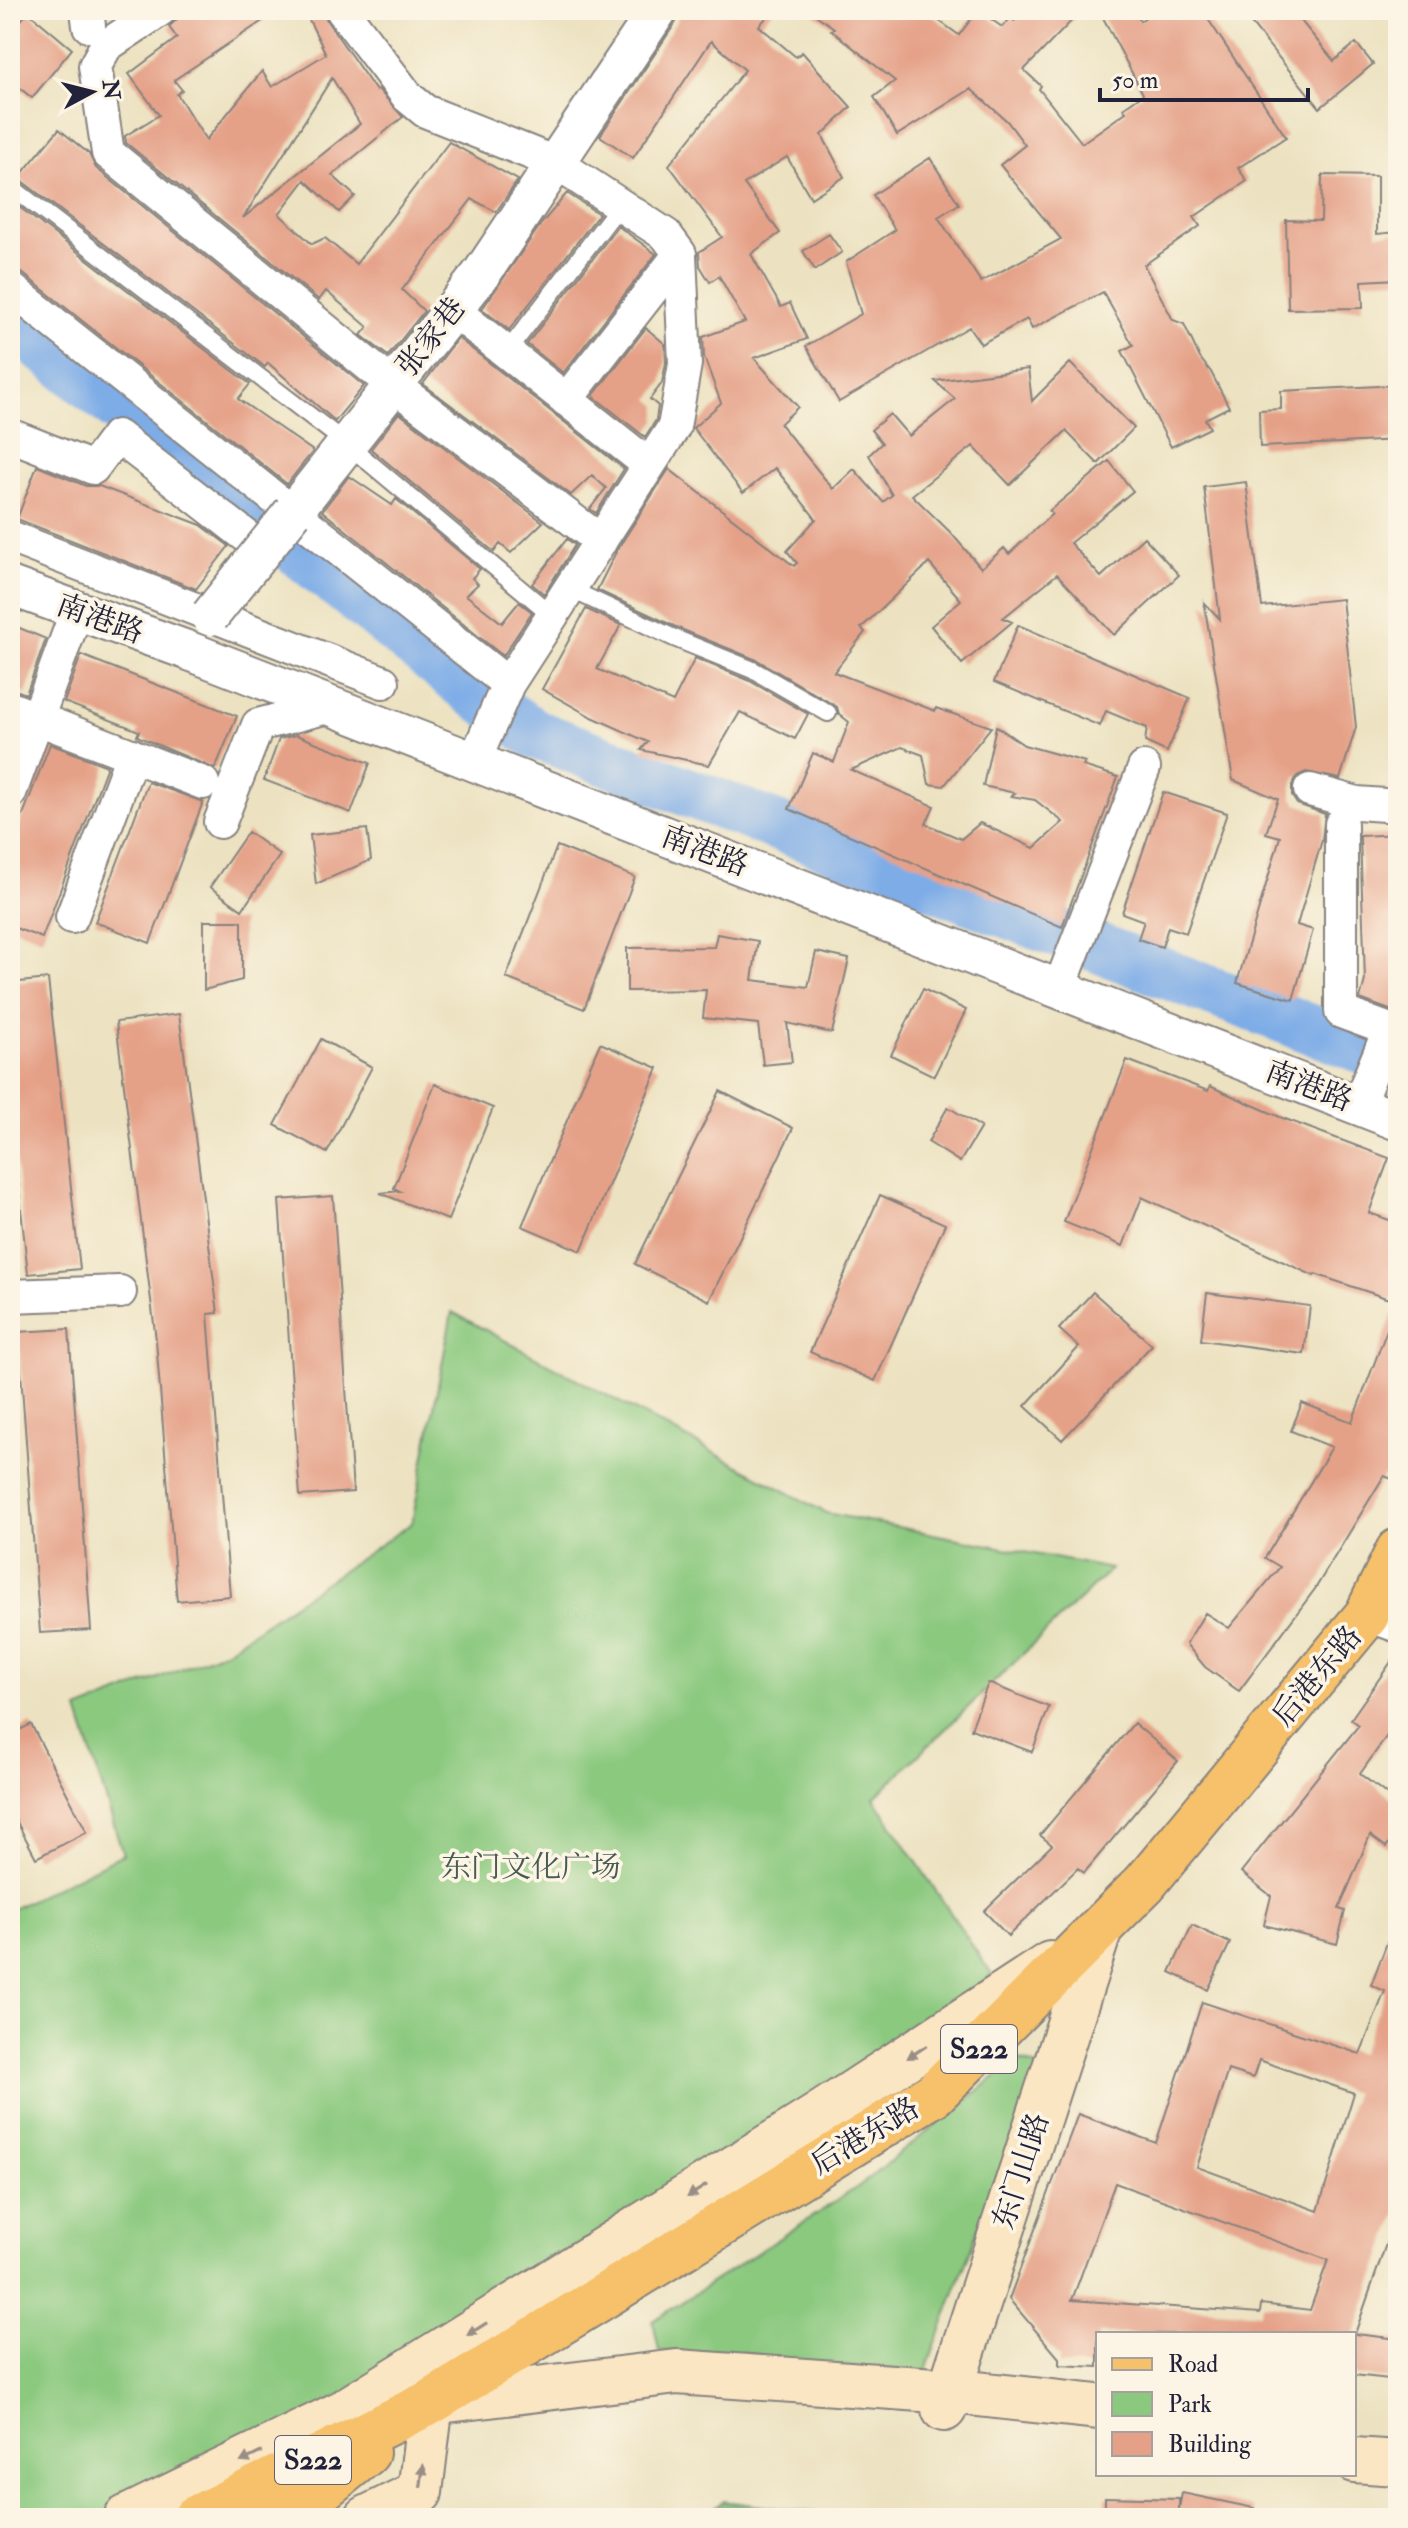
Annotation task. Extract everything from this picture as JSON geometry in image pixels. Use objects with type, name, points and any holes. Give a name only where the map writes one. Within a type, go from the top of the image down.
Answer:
[{"type":"main road","name":"后港东路","points":[[431,2402],[934,2094],[1099,1932],[1382,1621],[1398,1551]]},
{"type":"main road","name":"东门山路","points":[[947,2400],[1099,1932]]},
{"type":"main road","points":[[126,2518],[342,2413],[819,2115],[1099,1932]]},
{"type":"main road","points":[[367,2518],[420,2492],[431,2402],[680,2395],[947,2400],[1096,2407]]},
{"type":"main road","points":[[947,2400],[1096,2428]]},
{"type":"main road","name":"S222","points":[[195,2518],[431,2402]]},
{"type":"main road","name":"S222","points":[[269,2518],[316,2494],[431,2402]]},
{"type":"main road","points":[[1356,2434],[1398,2435]]},
{"type":"main road","points":[[1356,2460],[1398,2463]]},
{"type":"street","points":[[160,10],[106,46],[95,66],[108,153],[393,385],[601,541]]},
{"type":"street","points":[[342,10],[408,97],[425,111],[556,163],[666,235],[680,254],[685,364],[674,427],[508,684],[475,761]]},
{"type":"street","name":"张家巷","points":[[184,649],[482,273],[658,10]]},
{"type":"street","points":[[566,400],[680,254]]},
{"type":"street","points":[[10,288],[508,684]]},
{"type":"street","points":[[453,310],[649,465]]},
{"type":"street","points":[[10,435],[93,468],[117,436],[263,549]]},
{"type":"street","points":[[10,537],[383,682]]},
{"type":"street","name":"南港路","points":[[10,586],[475,761],[1398,1121]]},
{"type":"street","points":[[10,793],[24,713],[77,610]]},
{"type":"street","points":[[220,822],[258,725],[332,706]]},
{"type":"street","points":[[24,713],[203,783]]},
{"type":"street","points":[[72,917],[132,755]]},
{"type":"street","points":[[1060,988],[1144,768]]},
{"type":"street","points":[[1310,790],[1357,803],[1398,806]]},
{"type":"street","points":[[1341,824],[1341,1012],[1394,1031],[1359,1104]]},
{"type":"street","points":[[10,1296],[120,1292]]},
{"type":"lane","points":[[10,186],[347,444],[553,616]]},
{"type":"lane","points":[[506,353],[620,205]]},
{"type":"lane","points":[[570,589],[674,638],[753,670],[828,713]]},
{"type":"green space","name":"东门文化广场","points":[[452,1312],[826,1513],[1111,1569],[874,1798],[992,1975],[848,2081],[325,2405],[98,2518],[10,2518],[10,1910],[123,1854],[78,1710],[225,1651],[412,1523]]},
{"type":"green space","points":[[1018,2059],[1038,2067],[925,2373],[659,2351],[653,2321],[859,2186]]},
{"type":"green space","points":[[723,2501],[856,2518],[700,2518]]},
{"type":"building","points":[[179,10],[279,10],[174,80],[182,90],[177,94],[206,140],[262,71],[272,87],[326,54],[304,10],[323,10],[327,21],[376,91],[378,89],[403,117],[332,175],[355,196],[339,212],[305,180],[279,214],[312,244],[325,238],[356,264],[449,142],[518,180],[496,212],[472,199],[402,290],[424,311],[388,356],[361,335],[368,327],[326,291],[319,300],[126,143],[125,136],[159,115],[129,74],[177,38],[169,27],[177,19]],"holes":[[[332,78],[360,124],[243,218]]]},
{"type":"building","points":[[681,10],[773,10],[759,26],[796,57],[802,52],[851,107],[822,135],[844,177],[811,198],[787,157],[744,184],[780,233],[751,254],[781,307],[790,303],[807,339],[754,358],[798,407],[780,424],[833,489],[854,469],[883,502],[892,495],[869,455],[882,443],[871,430],[890,414],[909,436],[955,399],[935,381],[1028,369],[1032,401],[1070,363],[1134,428],[1098,464],[1066,431],[1010,485],[973,446],[912,495],[981,568],[1004,548],[1009,554],[1052,514],[1049,511],[1109,461],[1133,491],[1070,543],[1101,577],[1144,537],[1179,575],[1114,635],[1057,574],[1003,618],[1012,622],[962,664],[931,626],[961,600],[929,563],[861,628],[865,632],[834,672],[935,711],[936,708],[991,727],[944,786],[929,784],[923,755],[902,747],[851,770],[934,806],[926,824],[961,839],[980,823],[1034,848],[1063,822],[1035,800],[983,786],[996,726],[1024,745],[1085,762],[1083,766],[1118,777],[1062,927],[789,809],[813,753],[834,762],[849,722],[839,714],[837,707],[757,660],[597,590],[617,550],[669,469],[794,566],[797,563],[787,551],[816,519],[775,468],[743,493],[693,428],[721,403],[704,357],[703,337],[745,322],[719,276],[710,282],[700,266],[699,252],[722,237],[669,165],[745,70],[711,41],[633,158],[600,136]]},
{"type":"building","points":[[809,10],[924,10],[959,35],[978,10],[1002,27],[1011,18],[1014,21],[1028,10],[1082,10],[1024,70],[1041,86],[1039,89],[1082,143],[1126,112],[1123,108],[1143,94],[1099,10],[1134,10],[1140,21],[1156,10],[1202,10],[1286,137],[1238,168],[1247,181],[1194,217],[1200,226],[1144,265],[1173,320],[1184,324],[1229,407],[1205,419],[1210,428],[1171,447],[1122,351],[1133,345],[1103,292],[1032,329],[1027,319],[981,344],[969,327],[839,402],[806,346],[861,314],[846,262],[895,230],[873,195],[930,158],[959,204],[938,217],[981,282],[1061,239],[1000,165],[1025,145],[1007,121],[971,89],[897,135],[874,97],[895,81]]},
{"type":"building","points":[[1240,10],[1292,10],[1334,61],[1356,43],[1373,64],[1320,108]]},
{"type":"building","points":[[28,12],[72,49],[32,98],[10,80],[10,33]]},
{"type":"building","points":[[59,129],[89,154],[96,168],[364,386],[335,421],[268,363],[265,367],[18,178]]},
{"type":"building","points":[[1322,175],[1377,176],[1377,234],[1398,232],[1398,279],[1362,281],[1363,308],[1288,309],[1286,220],[1321,221]]},
{"type":"building","points":[[567,193],[599,214],[509,330],[482,309],[541,224]]},
{"type":"building","points":[[10,200],[250,384],[238,399],[313,451],[287,484],[22,273],[10,269]]},
{"type":"building","points":[[618,226],[656,254],[563,373],[527,344]]},
{"type":"building","points":[[829,234],[842,252],[815,270],[803,251]]},
{"type":"building","points":[[646,328],[665,344],[666,363],[662,383],[650,399],[658,406],[656,420],[645,437],[593,396]]},
{"type":"building","points":[[458,338],[624,469],[596,513],[590,509],[606,488],[592,475],[571,495],[423,384]]},
{"type":"building","points":[[1398,385],[1398,440],[1260,447],[1259,410],[1281,409],[1281,391]]},
{"type":"building","points":[[399,413],[543,522],[511,553],[500,544],[494,552],[371,449]]},
{"type":"building","points":[[37,466],[201,525],[229,546],[196,589],[17,519]]},
{"type":"building","points":[[349,476],[392,505],[396,499],[480,569],[472,578],[478,584],[466,595],[502,623],[519,602],[532,612],[503,656],[322,511]]},
{"type":"building","points":[[1246,482],[1262,607],[1342,599],[1356,727],[1340,779],[1306,772],[1297,776],[1292,786],[1292,796],[1297,804],[1325,814],[1322,840],[1297,925],[1313,930],[1293,1000],[1237,983],[1280,837],[1266,833],[1278,799],[1233,780],[1204,602],[1220,619],[1204,487]]},
{"type":"building","points":[[567,539],[575,545],[544,594],[532,584]]},
{"type":"building","points":[[586,609],[621,625],[597,669],[673,702],[695,658],[748,680],[808,714],[795,739],[740,712],[709,765],[641,750],[648,742],[590,716],[542,689]]},
{"type":"building","points":[[10,624],[46,639],[26,694],[10,688]]},
{"type":"building","points":[[1018,625],[1190,698],[1167,752],[1145,742],[1147,728],[1106,711],[1100,726],[994,682]]},
{"type":"building","points":[[81,655],[237,716],[215,769],[137,736],[139,731],[64,702]]},
{"type":"building","points":[[296,735],[370,763],[351,813],[264,780],[279,739]]},
{"type":"building","points":[[50,744],[107,766],[42,938],[10,926],[10,849]]},
{"type":"building","points":[[148,782],[203,802],[150,943],[95,922]]},
{"type":"building","points":[[1163,792],[1227,813],[1186,933],[1168,927],[1162,947],[1138,939],[1144,921],[1122,913]]},
{"type":"building","points":[[367,829],[371,860],[316,884],[310,835]]},
{"type":"building","points":[[248,832],[280,855],[242,910],[210,887]]},
{"type":"building","points":[[1398,834],[1398,1013],[1360,999],[1365,980],[1360,836]]},
{"type":"building","points":[[557,846],[635,877],[584,1009],[506,978]]},
{"type":"building","points":[[204,921],[242,921],[242,980],[204,990]]},
{"type":"building","points":[[717,934],[758,941],[752,980],[808,987],[816,952],[849,959],[832,1033],[787,1023],[792,1062],[763,1065],[758,1024],[703,1018],[706,990],[627,991],[627,948],[714,947]]},
{"type":"building","points":[[48,979],[80,1269],[28,1274],[10,1107],[10,983]]},
{"type":"building","points":[[923,989],[966,1010],[934,1076],[891,1055]]},
{"type":"building","points":[[179,1014],[218,1313],[208,1314],[230,1596],[177,1601],[156,1340],[116,1022]]},
{"type":"building","points":[[321,1039],[372,1067],[327,1153],[275,1125]]},
{"type":"building","points":[[600,1043],[658,1068],[581,1251],[522,1226]]},
{"type":"building","points":[[1127,1060],[1208,1091],[1210,1086],[1280,1117],[1389,1158],[1369,1213],[1398,1223],[1398,1302],[1314,1276],[1142,1197],[1123,1246],[1064,1222]]},
{"type":"building","points":[[435,1084],[493,1108],[448,1220],[380,1193],[400,1191],[394,1188]]},
{"type":"building","points":[[720,1091],[793,1128],[709,1301],[635,1264]]},
{"type":"building","points":[[948,1107],[981,1127],[960,1162],[928,1142]]},
{"type":"building","points":[[880,1195],[945,1224],[875,1381],[810,1352]]},
{"type":"building","points":[[333,1196],[353,1492],[300,1496],[279,1200]]},
{"type":"building","points":[[1093,1292],[1152,1345],[1062,1440],[1025,1406],[1079,1347],[1059,1329]]},
{"type":"building","points":[[1207,1293],[1310,1306],[1304,1354],[1201,1340]]},
{"type":"building","points":[[1396,1306],[1398,1481],[1384,1476],[1315,1589],[1239,1691],[1205,1667],[1186,1644],[1205,1613],[1229,1628],[1280,1567],[1265,1558],[1332,1447],[1291,1431],[1302,1403],[1352,1422]]},
{"type":"building","points":[[69,1329],[91,1630],[40,1633],[18,1332]]},
{"type":"building","points":[[1398,1652],[1398,1720],[1360,1774],[1398,1803],[1398,1831],[1386,1847],[1370,1835],[1339,1909],[1345,1911],[1337,1944],[1264,1925],[1271,1896],[1241,1872],[1359,1725],[1351,1719]]},
{"type":"building","points":[[988,1683],[1049,1707],[1032,1752],[971,1729]]},
{"type":"building","points":[[1134,1723],[1178,1761],[1084,1873],[1078,1868],[1008,1936],[984,1911],[1052,1845],[1040,1835]]},
{"type":"building","points":[[31,1724],[87,1832],[36,1858],[10,1809],[10,1735]]},
{"type":"building","points":[[1398,1919],[1398,2209],[1356,2332],[1096,2332],[1096,2367],[1059,2365],[1059,2358],[1009,2299],[1078,2114],[1156,2143],[1202,2002],[1360,2054],[1385,1991],[1371,1985]],"holes":[[[1259,2060],[1354,2093],[1318,2211],[1197,2167],[1228,2070],[1253,2078]],[[1115,2183],[1328,2260],[1310,2310],[1261,2304],[1260,2313],[1072,2300]]]},
{"type":"building","points":[[1192,1925],[1230,1943],[1208,1990],[1170,1972]]},
{"type":"building","points":[[1356,2334],[1398,2339],[1398,2380],[1356,2375]]},
{"type":"building","points":[[1182,2493],[1254,2508],[1253,2518],[1105,2518],[1105,2497],[1179,2499],[1179,2509]]},
{"type":"waterway","points":[[10,321],[473,692],[535,734],[1398,1062]]}]
